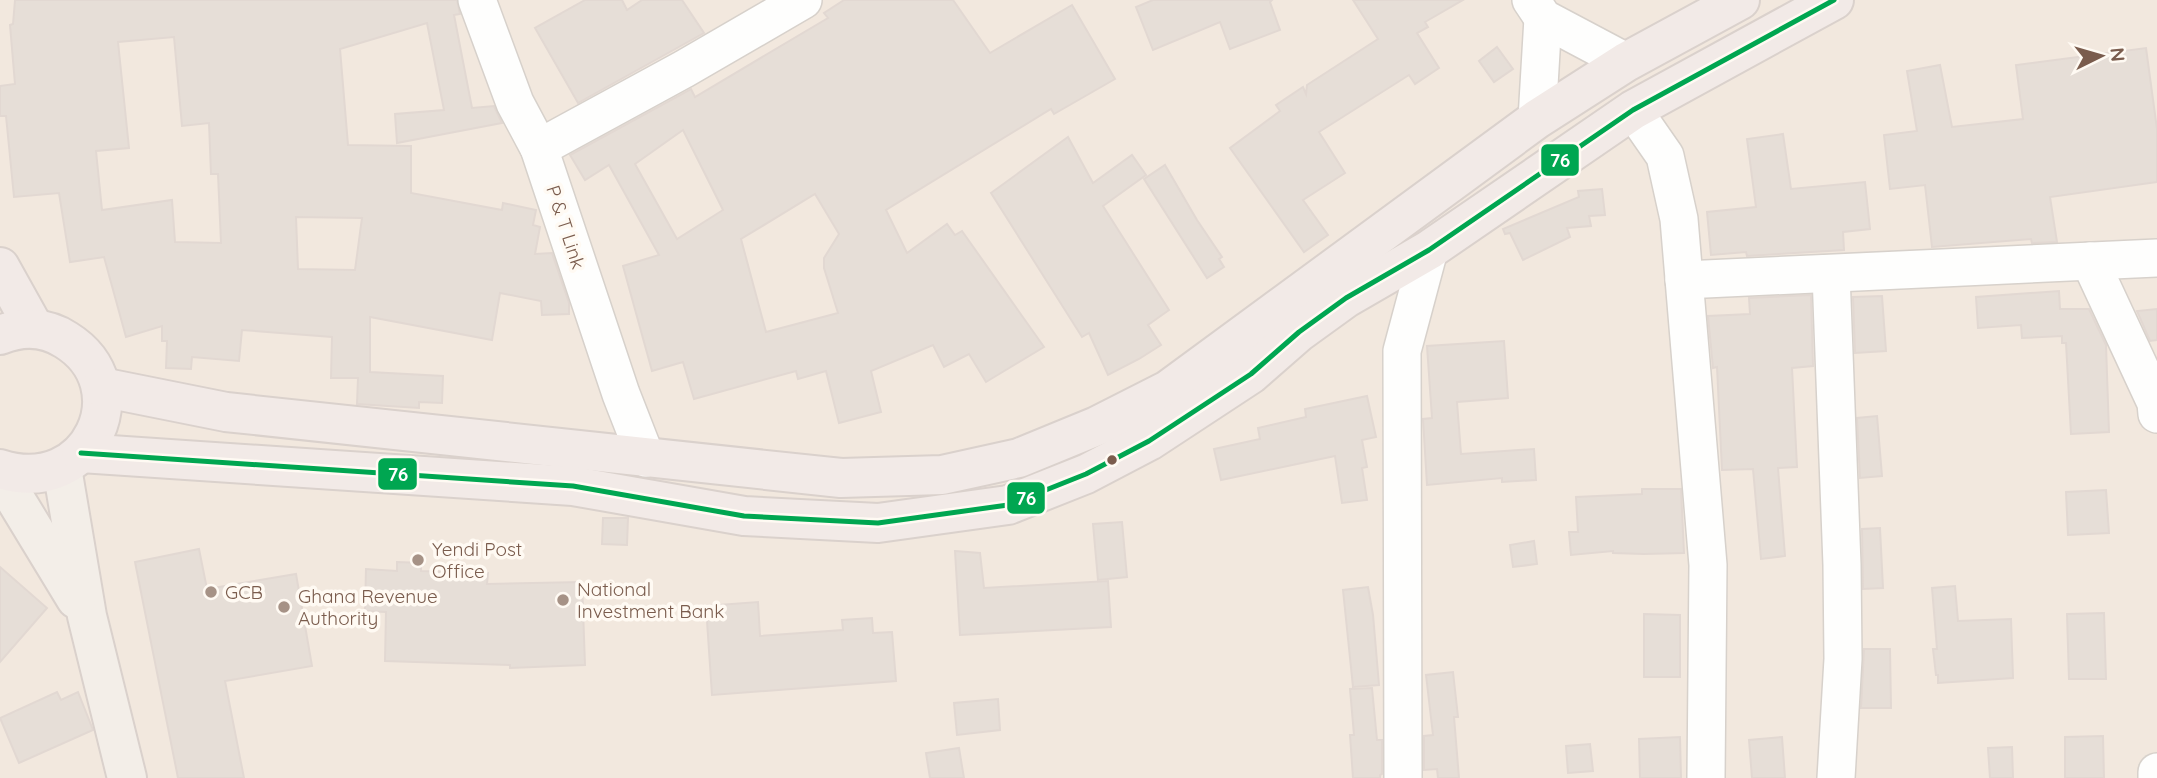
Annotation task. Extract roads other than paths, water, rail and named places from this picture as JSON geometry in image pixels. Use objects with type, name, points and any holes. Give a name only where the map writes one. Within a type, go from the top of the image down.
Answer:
[{"type":"highway","points":[[100,387],[226,412],[841,478],[942,475],[1019,458],[1097,426],[1168,390],[1537,119],[1618,67],[1740,0]]},
{"type":"highway","points":[[72,460],[573,486],[744,516],[771,518],[878,523],[1008,505],[1086,474],[1149,441],[1251,374],[1299,332],[1346,298],[1429,250],[1633,110],[1834,0]]},
{"type":"highway","points":[[1618,67],[1633,110]]},
{"type":"highway","points":[[0,267],[17,332],[57,334],[77,347],[92,365],[100,387],[102,411],[95,434],[72,460],[41,474],[18,475],[0,472]]},
{"type":"main road","points":[[72,460],[87,616],[127,778]]},
{"type":"main road","points":[[0,472],[87,616]]},
{"type":"street","name":"P & T Link","points":[[477,0],[515,103],[539,148],[621,394],[646,458]]},
{"type":"street","points":[[539,148],[803,0]]},
{"type":"street","points":[[1537,9],[1618,67]]},
{"type":"street","points":[[1537,9],[1537,119]]},
{"type":"street","points":[[1633,110],[1665,156],[1679,219],[1708,565],[1706,778]]},
{"type":"street","points":[[1403,778],[1402,351],[1429,250]]},
{"type":"street","points":[[1684,280],[2157,258]]},
{"type":"street","points":[[2090,261],[2156,402],[2157,414]]},
{"type":"street","points":[[1831,274],[1843,659],[1836,778]]},
{"type":"street","points":[[2157,772],[2157,778]]},
{"type":"place","name":"Yendi Post Office","points":[[418,560]]},
{"type":"place","name":"GCB","points":[[211,592]]},
{"type":"place","name":"National Investment Bank","points":[[563,600]]},
{"type":"place","name":"Ghana Revenue Authority","points":[[284,607]]}]
